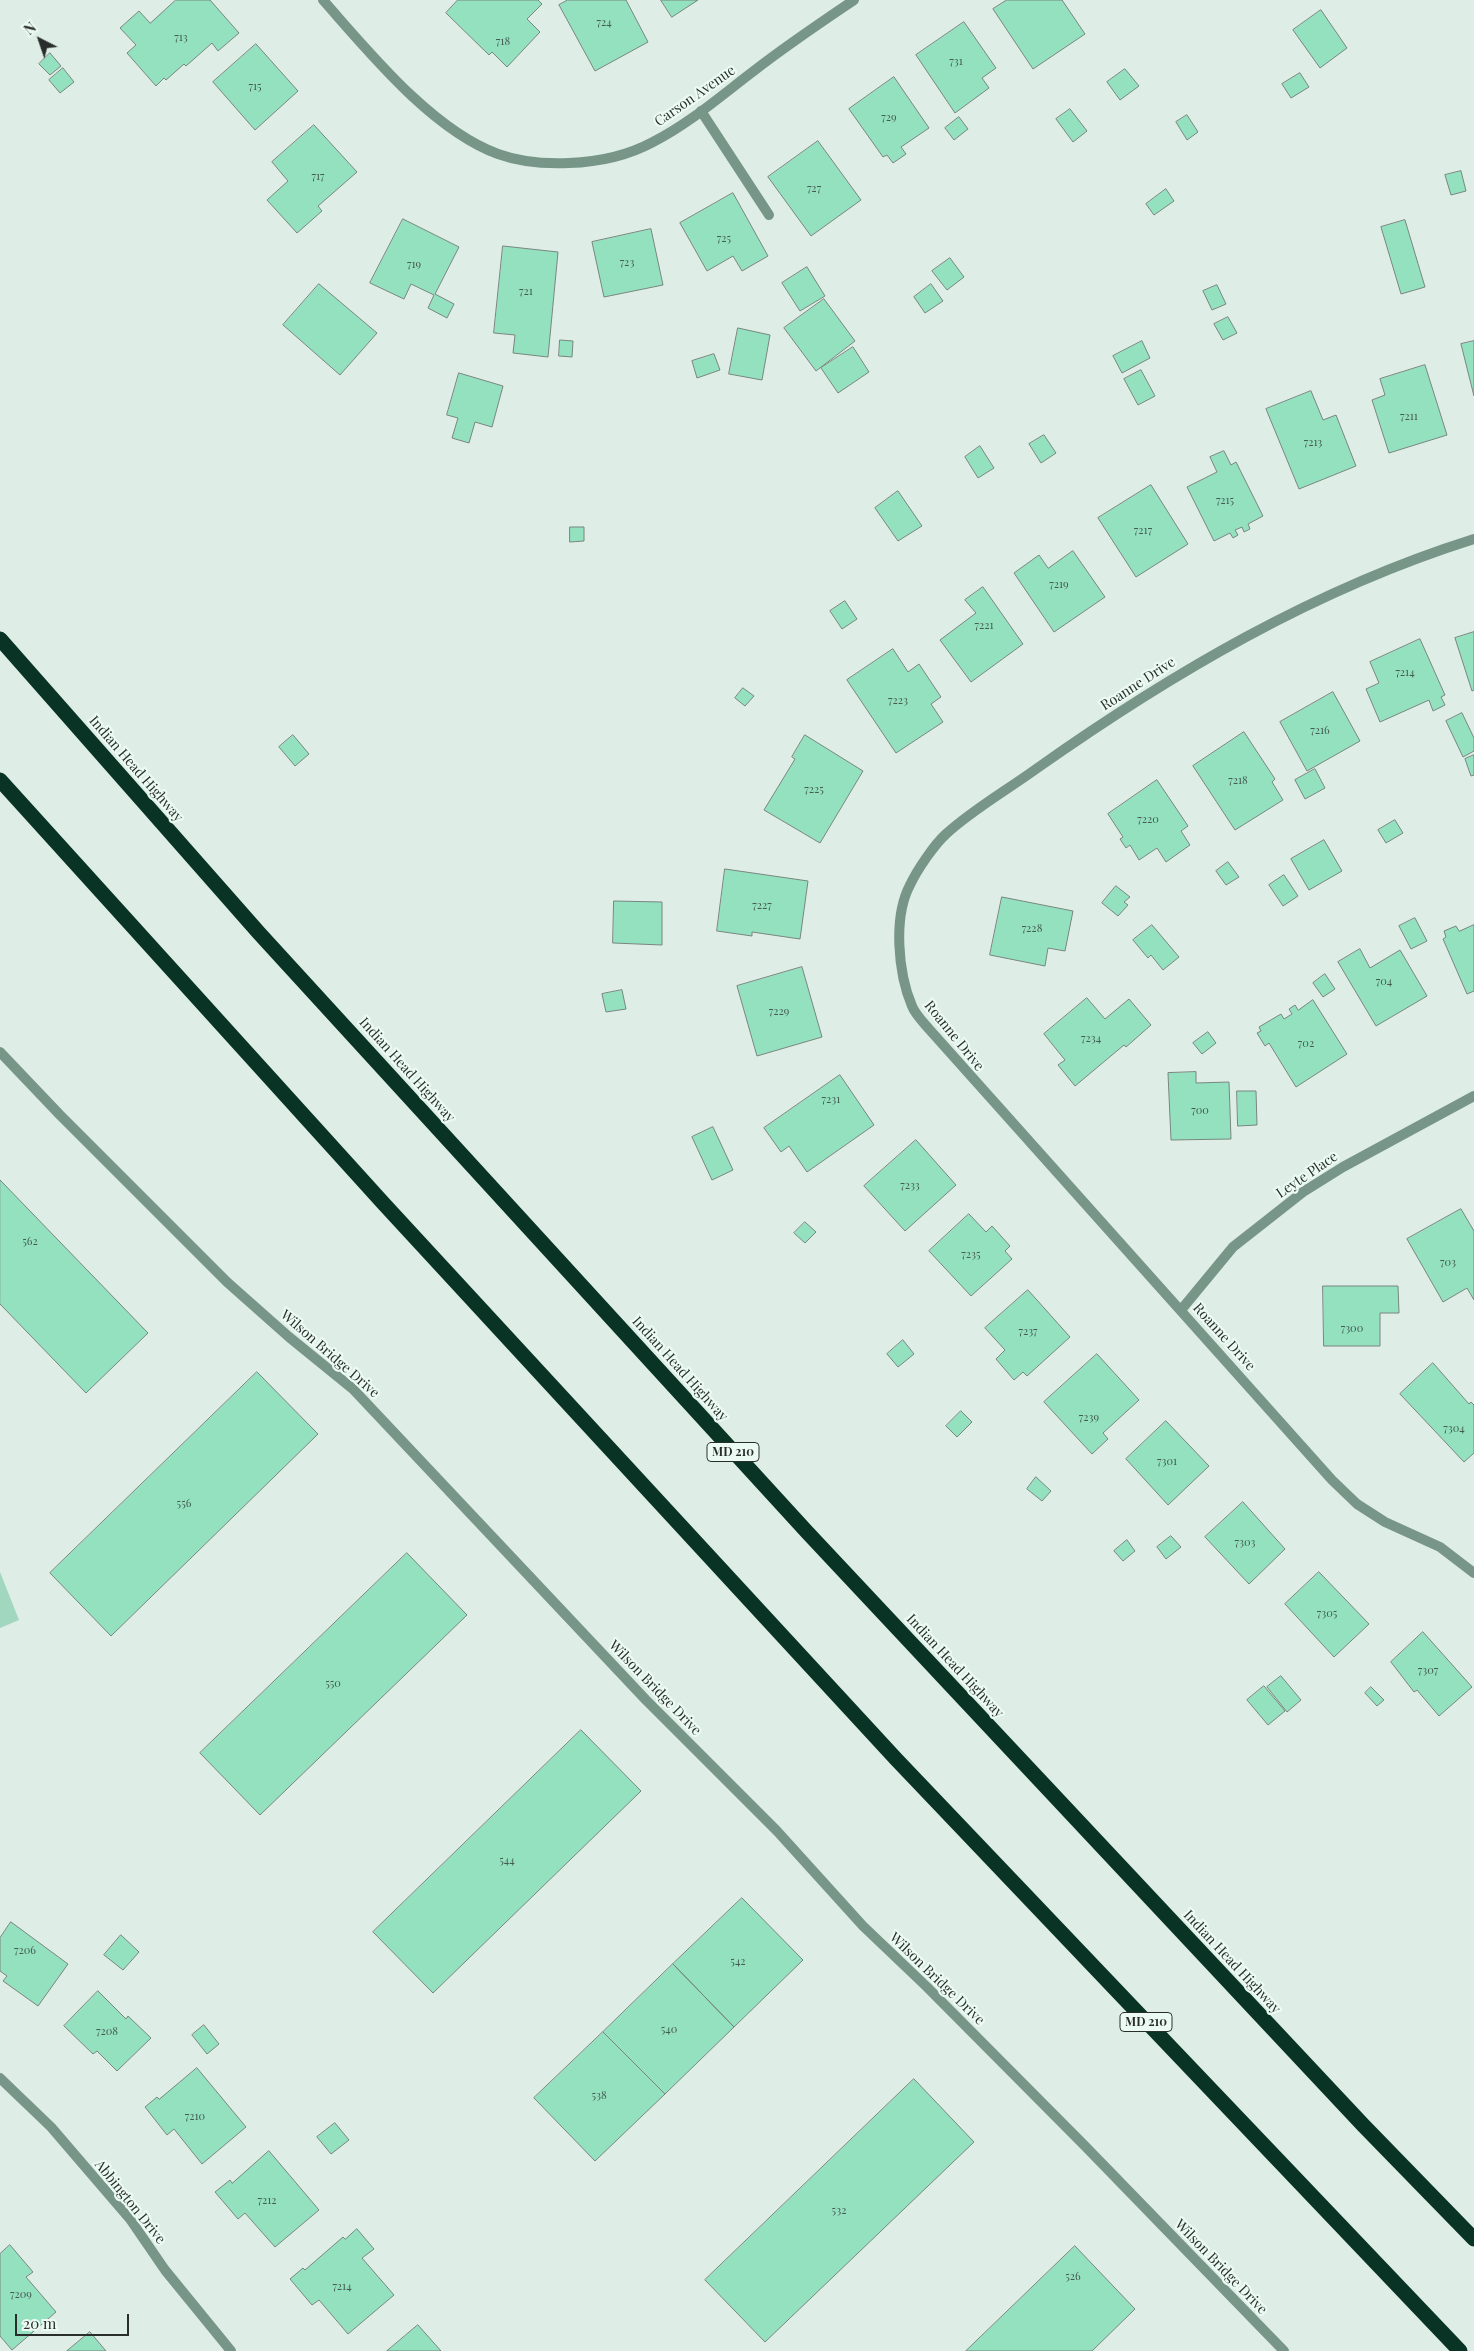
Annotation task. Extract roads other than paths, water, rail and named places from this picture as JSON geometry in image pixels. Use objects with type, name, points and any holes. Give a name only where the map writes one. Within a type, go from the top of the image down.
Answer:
[{"type":"highway","name":"Indian Head Highway","points":[[0,639],[258,933],[807,1532],[1363,2125],[1474,2239]]},
{"type":"highway","name":"MD 210","points":[[0,780],[384,1204],[896,1759],[1460,2351]]},
{"type":"street","name":"Carson Avenue","points":[[323,0],[404,90],[428,111],[476,143],[496,154],[520,161],[583,162],[629,153],[653,142],[701,111],[787,45],[854,0]]},
{"type":"street","points":[[701,111],[769,215]]},
{"type":"street","name":"Roanne Drive","points":[[1474,539],[1340,588],[1241,639],[1163,683],[1068,746],[945,835],[909,885],[901,908],[899,962],[912,1007],[928,1029],[1332,1480],[1357,1504],[1385,1522],[1440,1547],[1474,1573]]},
{"type":"street","name":"Wilson Bridge Drive","points":[[0,1052],[73,1129],[227,1282],[289,1337],[353,1389],[646,1700],[777,1831],[863,1926],[927,1987],[1086,2146],[1284,2351]]},
{"type":"street","name":"Leyte Place","points":[[1181,1310],[1234,1247],[1303,1192],[1343,1167],[1474,1096]]},
{"type":"street","name":"Abbington Drive","points":[[0,2078],[50,2127],[130,2219],[165,2270],[231,2351]]}]
